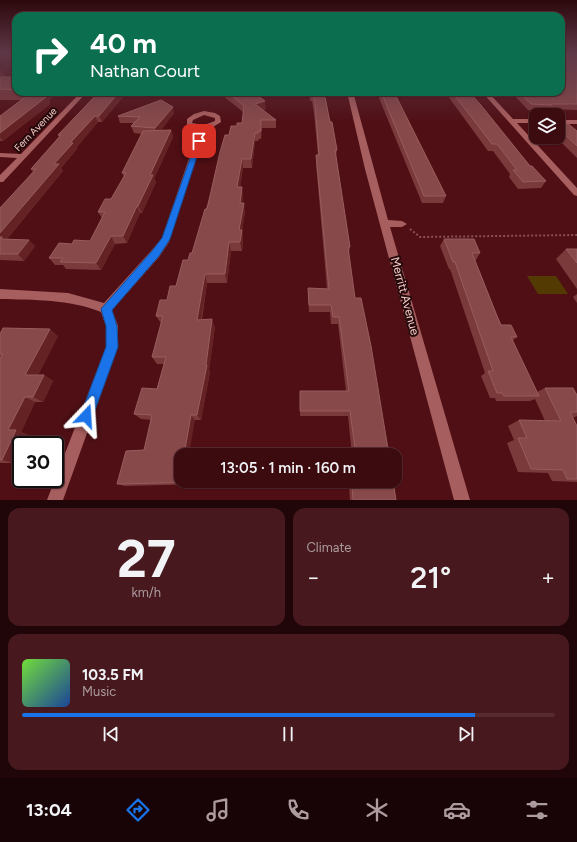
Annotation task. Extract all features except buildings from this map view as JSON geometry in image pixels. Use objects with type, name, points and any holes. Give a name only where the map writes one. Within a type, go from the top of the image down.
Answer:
[{"type":"street","name":"Fern Avenue","points":[[0,180],[80,96]]},
{"type":"street","name":"Merritt Avenue","points":[[351,96],[369,169],[462,500]]},
{"type":"street","points":[[489,96],[577,193]]},
{"type":"street","points":[[512,121],[529,121]]},
{"type":"street","points":[[565,122],[577,122]]},
{"type":"street","points":[[106,309],[155,254],[166,239],[203,128]]},
{"type":"street","points":[[0,155],[23,156]]},
{"type":"street","points":[[385,223],[402,224]]},
{"type":"street","points":[[0,294],[76,299],[92,302],[106,309],[112,326],[112,347],[55,500]]},
{"type":"path","points":[[402,224],[420,237],[577,235]]},
{"type":"shaded area","points":[[527,276],[556,276],[568,294],[538,294]]},
{"type":"route","points":[[86,416],[112,347],[112,326],[106,309],[155,254],[166,239],[199,141]]}]
